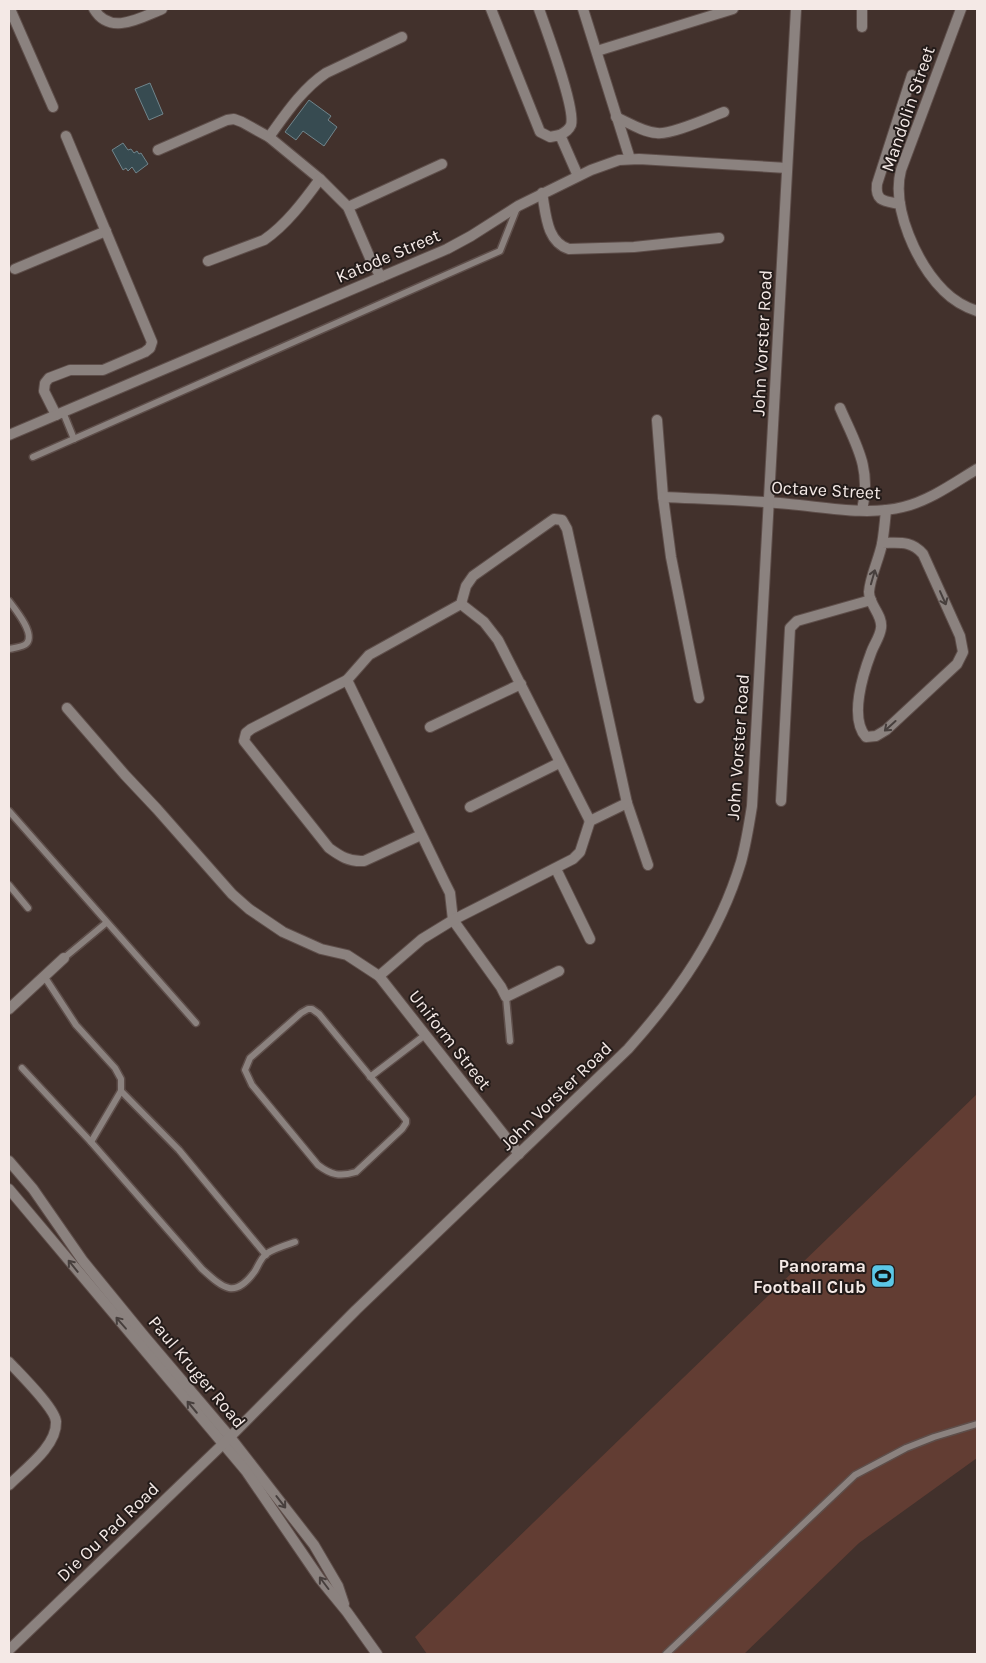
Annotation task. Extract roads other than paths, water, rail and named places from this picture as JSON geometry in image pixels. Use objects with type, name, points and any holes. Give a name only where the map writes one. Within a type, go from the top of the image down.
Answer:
[{"type":"street","points":[[10,9],[53,107]]},
{"type":"street","points":[[94,9],[105,21],[114,24],[139,19],[162,9]]},
{"type":"street","points":[[491,9],[540,132],[550,137],[560,135],[568,130],[572,120],[570,103],[539,9]]},
{"type":"street","points":[[583,9],[630,160]]},
{"type":"street","points":[[597,52],[733,9]]},
{"type":"street","name":"John Vorster Road","points":[[227,1440],[333,1332],[621,1056],[660,1012],[708,942],[726,904],[740,864],[752,806],[796,9]]},
{"type":"street","points":[[862,9],[862,27]]},
{"type":"street","name":"Mandolin Street","points":[[961,9],[901,170],[898,188],[900,204],[913,241],[933,278],[955,300],[977,311]]},
{"type":"street","points":[[269,138],[306,89],[316,80],[326,73],[402,37]]},
{"type":"street","points":[[900,204],[883,200],[878,197],[876,192],[912,75]]},
{"type":"street","points":[[616,118],[657,133],[667,132],[724,112]]},
{"type":"street","points":[[158,150],[227,120],[234,119],[242,122],[269,138],[320,179],[348,207],[370,258],[381,277]]},
{"type":"street","points":[[560,135],[578,176]]},
{"type":"street","points":[[59,414],[44,391],[49,378],[70,370],[103,370],[145,352],[151,345],[151,340],[66,136]]},
{"type":"street","name":"Katode Street","points":[[9,435],[460,242],[542,193],[619,160],[787,168]]},
{"type":"street","points":[[348,207],[442,164]]},
{"type":"street","points":[[208,261],[264,240],[285,222],[320,179]]},
{"type":"street","points":[[542,193],[552,237],[560,246],[568,249],[634,247],[719,238]]},
{"type":"street","points":[[14,269],[106,231]]},
{"type":"street","points":[[840,408],[863,464],[866,492],[862,510]]},
{"type":"street","points":[[657,420],[663,497],[671,557],[699,698]]},
{"type":"street","name":"Octave Street","points":[[663,497],[886,510],[917,502],[977,469]]},
{"type":"street","points":[[882,543],[910,543],[923,554],[960,636],[963,652],[957,664],[893,724],[871,738],[866,738],[858,721],[858,706],[864,676],[882,624],[869,595],[882,543],[886,510]]},
{"type":"street","points":[[421,835],[364,861],[354,861],[342,857],[329,848],[244,741],[246,733],[347,680],[369,655],[460,604],[466,586],[473,576],[551,520],[558,519],[562,520],[567,529],[627,803],[648,865]]},
{"type":"street","points":[[781,801],[790,628],[797,622],[871,600]]},
{"type":"street","points":[[379,976],[422,939],[453,920],[573,860],[580,852],[590,821],[492,630],[460,604]]},
{"type":"street","points":[[347,680],[450,893],[453,920],[501,987],[506,997],[559,971]]},
{"type":"street","points":[[430,728],[521,684]]},
{"type":"street","name":"Uniform Street","points":[[67,708],[232,894],[249,909],[283,932],[321,948],[347,955],[379,976],[519,1154]]},
{"type":"street","points":[[470,807],[559,763]]},
{"type":"street","points":[[590,821],[627,803]]},
{"type":"street","points":[[556,869],[590,939]]},
{"type":"street","points":[[9,1008],[64,958]]},
{"type":"street","name":"Paul Kruger Road","points":[[9,1161],[34,1189],[89,1268],[227,1440],[320,1579],[348,1612],[377,1654]]},
{"type":"street","name":"Paul Kruger Road","points":[[9,1189],[227,1440]]},
{"type":"street","points":[[9,1362],[40,1395],[57,1420],[54,1434],[47,1448],[9,1485]]},
{"type":"street","name":"Die Ou Pad Road","points":[[9,1650],[227,1440]]},
{"type":"lane","points":[[33,457],[500,251],[518,206]]},
{"type":"lane","points":[[59,414],[74,439]]},
{"type":"lane","points":[[9,601],[24,623],[29,635],[29,641],[26,645],[9,649]]},
{"type":"lane","points":[[9,811],[196,1023]]},
{"type":"lane","points":[[9,885],[28,908]]},
{"type":"lane","points":[[64,958],[106,923]]},
{"type":"lane","points":[[44,976],[76,1025],[115,1068],[121,1079],[121,1091],[91,1142]]},
{"type":"lane","points":[[506,997],[510,1040]]},
{"type":"lane","points":[[312,1009],[319,1014],[370,1077],[405,1116],[406,1124],[356,1172],[338,1175],[330,1174],[318,1164],[252,1085],[245,1070],[250,1058],[302,1012],[312,1009]]},
{"type":"lane","points":[[370,1077],[425,1035]]},
{"type":"lane","points":[[22,1068],[91,1142],[202,1269],[219,1285],[227,1289],[241,1286],[247,1281],[266,1254],[295,1242]]},
{"type":"lane","points":[[121,1091],[179,1150],[266,1254]]},
{"type":"lane","points":[[666,1654],[855,1475],[906,1448],[977,1424]]},
{"type":"place","name":"Panorama Football Club","points":[[883,1276]]}]
